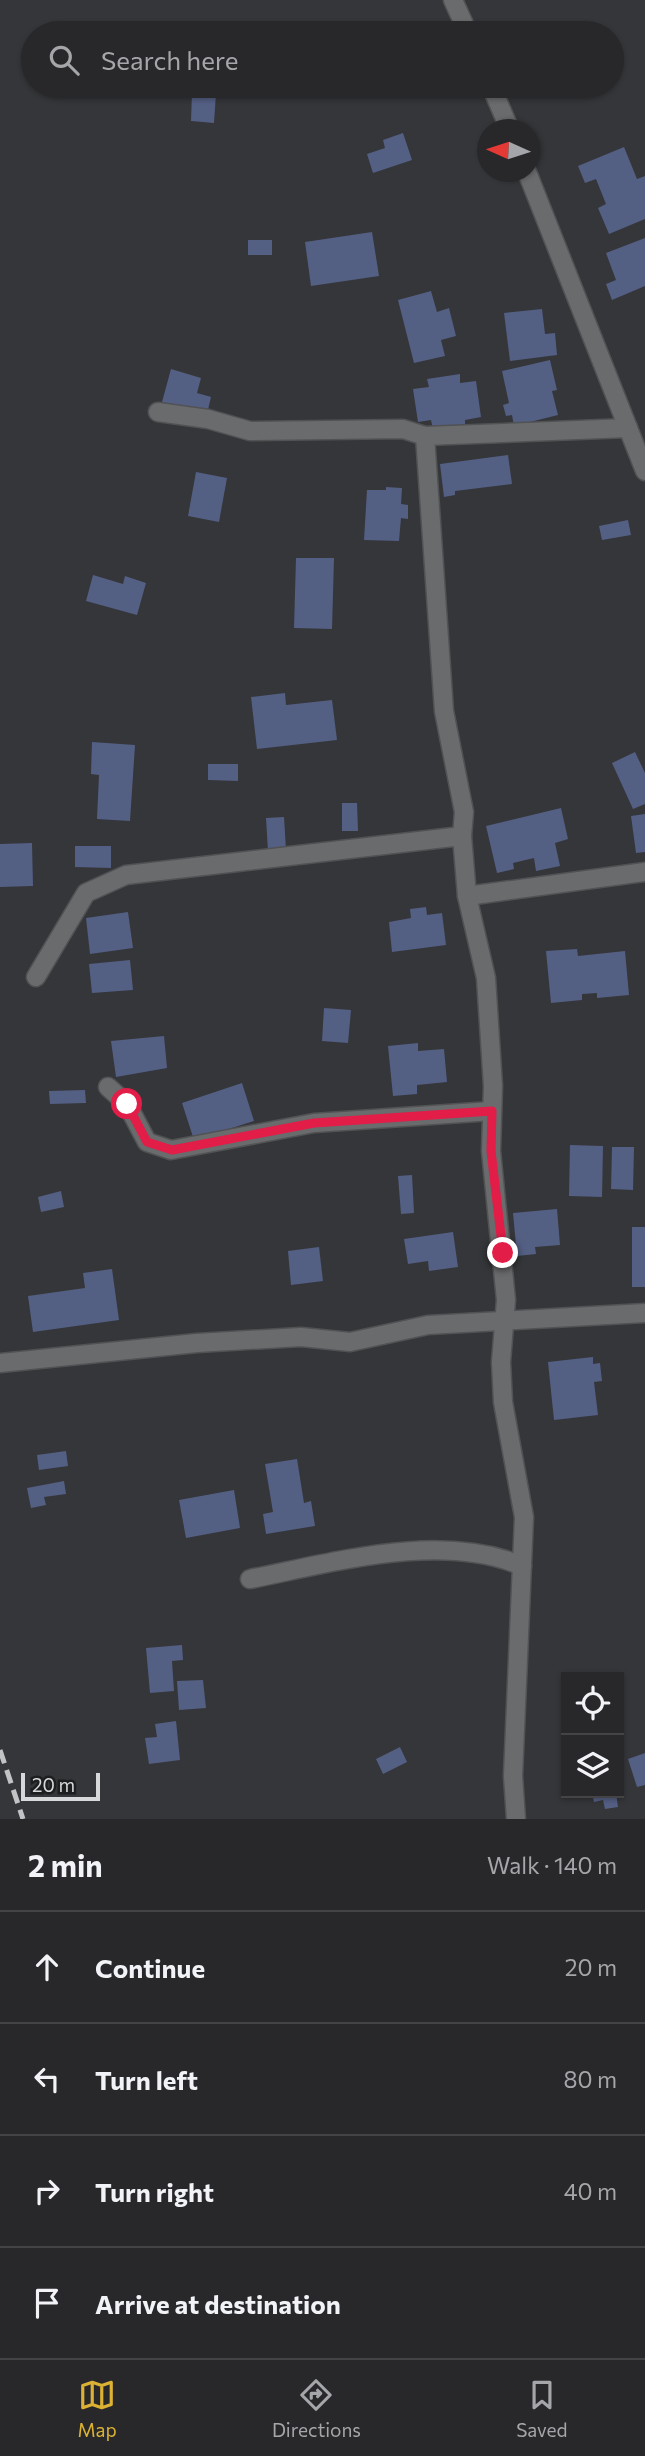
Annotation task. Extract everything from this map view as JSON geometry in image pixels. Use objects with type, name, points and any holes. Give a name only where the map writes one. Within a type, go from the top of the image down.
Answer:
[{"type":"street","points":[[453,0],[463,21]]},
{"type":"street","points":[[496,98],[505,119]]},
{"type":"street","points":[[531,182],[645,471]]},
{"type":"street","points":[[158,412],[208,419],[250,431],[403,429],[425,436],[628,428]]},
{"type":"street","points":[[425,436],[444,711],[464,812],[462,836],[467,896],[486,978],[492,1111],[491,1151],[506,1300],[500,1362],[503,1402],[524,1517],[513,1776],[516,1819]]},
{"type":"street","points":[[36,977],[86,894],[126,875],[462,836]]},
{"type":"street","points":[[467,896],[645,872]]},
{"type":"street","points":[[108,1087],[127,1104],[147,1142],[172,1150],[314,1123],[492,1111]]},
{"type":"street","points":[[0,1363],[197,1343],[301,1337],[350,1342],[428,1325],[645,1313]]},
{"type":"street","points":[[250,1579],[418,1551],[490,1555],[522,1566]]},
{"type":"building","points":[[192,98],[216,98],[214,123],[191,121]]},
{"type":"building","points":[[403,133],[412,160],[373,173],[367,154],[385,148],[383,140]]},
{"type":"building","points":[[624,147],[637,179],[645,176],[645,219],[609,234],[598,208],[606,204],[596,179],[585,183],[578,166]]},
{"type":"building","points":[[372,232],[379,276],[311,286],[305,242]]},
{"type":"building","points":[[645,238],[645,286],[612,300],[606,284],[616,280],[606,253]]},
{"type":"building","points":[[248,240],[272,240],[272,255],[248,255]]},
{"type":"building","points":[[431,291],[437,312],[449,308],[456,336],[441,340],[445,356],[414,363],[398,300]]},
{"type":"building","points":[[542,309],[545,334],[555,333],[557,355],[510,361],[504,313]]},
{"type":"building","points":[[550,360],[557,390],[552,391],[558,415],[514,426],[512,415],[506,416],[503,405],[509,403],[502,371]]},
{"type":"building","points":[[171,369],[201,378],[197,393],[211,397],[207,414],[162,402]]},
{"type":"building","points":[[460,374],[460,383],[476,381],[481,417],[465,420],[465,424],[433,429],[431,420],[418,422],[413,389],[429,387],[427,379]]},
{"type":"building","points":[[508,455],[512,484],[455,491],[455,495],[444,497],[440,464]]},
{"type":"building","points":[[196,472],[227,478],[219,522],[188,516]]},
{"type":"building","points":[[386,487],[402,488],[401,504],[408,505],[408,519],[401,518],[399,541],[364,540],[367,490],[386,490]]},
{"type":"building","points":[[628,520],[631,535],[602,540],[599,526]]},
{"type":"building","points":[[296,558],[334,558],[332,629],[294,628]]},
{"type":"building","points":[[93,575],[123,584],[125,576],[146,583],[137,615],[86,601]]},
{"type":"building","points":[[285,693],[286,705],[332,700],[337,740],[257,749],[251,697]]},
{"type":"building","points":[[92,742],[135,745],[130,821],[97,819],[99,775],[91,774]]},
{"type":"building","points":[[635,752],[645,773],[645,804],[633,809],[612,763]]},
{"type":"building","points":[[208,764],[238,764],[238,781],[208,780]]},
{"type":"building","points":[[342,803],[357,803],[358,831],[342,831]]},
{"type":"building","points":[[561,808],[568,839],[555,843],[560,866],[536,871],[534,858],[513,863],[514,869],[497,873],[486,826]]},
{"type":"building","points":[[645,814],[645,852],[636,853],[631,816]]},
{"type":"building","points":[[284,817],[286,850],[268,851],[266,818]]},
{"type":"building","points":[[32,843],[33,886],[0,887],[0,844]]},
{"type":"building","points":[[75,846],[111,846],[111,868],[75,867]]},
{"type":"building","points":[[426,907],[427,915],[442,913],[446,945],[392,952],[389,922],[411,918],[410,909]]},
{"type":"building","points":[[128,912],[133,948],[90,954],[86,918]]},
{"type":"building","points":[[577,949],[578,956],[625,951],[629,995],[597,998],[597,993],[582,994],[582,1000],[551,1003],[546,951]]},
{"type":"building","points":[[130,960],[133,990],[92,993],[89,964]]},
{"type":"building","points":[[324,1008],[351,1010],[348,1043],[322,1041]]},
{"type":"building","points":[[164,1036],[167,1068],[116,1077],[111,1041]]},
{"type":"building","points":[[418,1043],[418,1051],[444,1049],[447,1082],[417,1085],[417,1094],[393,1096],[388,1046]]},
{"type":"building","points":[[242,1083],[254,1121],[194,1140],[182,1103]]},
{"type":"building","points":[[85,1090],[86,1103],[50,1104],[49,1091]]},
{"type":"building","points":[[570,1145],[603,1146],[602,1197],[569,1196]]},
{"type":"building","points":[[612,1147],[634,1147],[633,1190],[611,1189]]},
{"type":"building","points":[[412,1175],[414,1213],[401,1214],[398,1176]]},
{"type":"building","points":[[61,1191],[64,1207],[41,1212],[38,1197]]},
{"type":"building","points":[[557,1209],[560,1245],[535,1247],[536,1254],[517,1256],[513,1213]]},
{"type":"building","points":[[632,1227],[645,1227],[645,1287],[632,1287]]},
{"type":"building","points":[[453,1232],[458,1267],[429,1271],[428,1261],[408,1264],[404,1239]]},
{"type":"building","points":[[319,1247],[323,1281],[291,1285],[288,1251]]},
{"type":"building","points":[[112,1269],[119,1320],[33,1332],[28,1296],[85,1288],[83,1273]]},
{"type":"building","points":[[593,1357],[593,1364],[600,1363],[602,1381],[594,1382],[598,1415],[554,1420],[548,1362]]},
{"type":"building","points":[[66,1451],[68,1466],[39,1470],[37,1455]]},
{"type":"building","points":[[297,1459],[304,1503],[311,1501],[315,1526],[266,1534],[263,1514],[273,1512],[265,1464]]},
{"type":"building","points":[[64,1481],[66,1494],[44,1497],[46,1505],[31,1508],[27,1488]]},
{"type":"building","points":[[234,1490],[240,1528],[186,1538],[179,1500]]},
{"type":"building","points":[[182,1645],[183,1660],[172,1661],[174,1691],[150,1693],[146,1648]]},
{"type":"building","points":[[203,1680],[206,1708],[179,1710],[177,1681]]},
{"type":"building","points":[[176,1721],[180,1760],[149,1764],[145,1738],[157,1737],[155,1724]]},
{"type":"building","points":[[400,1747],[407,1762],[383,1774],[376,1759]]},
{"type":"building","points":[[645,1753],[645,1785],[637,1787],[628,1759]]},
{"type":"building","points":[[593,1798],[617,1798],[618,1807],[605,1809],[603,1800],[594,1802]]},
{"type":"railway","points":[[0,1750],[23,1819]]},
{"type":"route","points":[[127,1104],[147,1142],[172,1150],[314,1123],[492,1111],[494,1194],[503,1253]]}]
